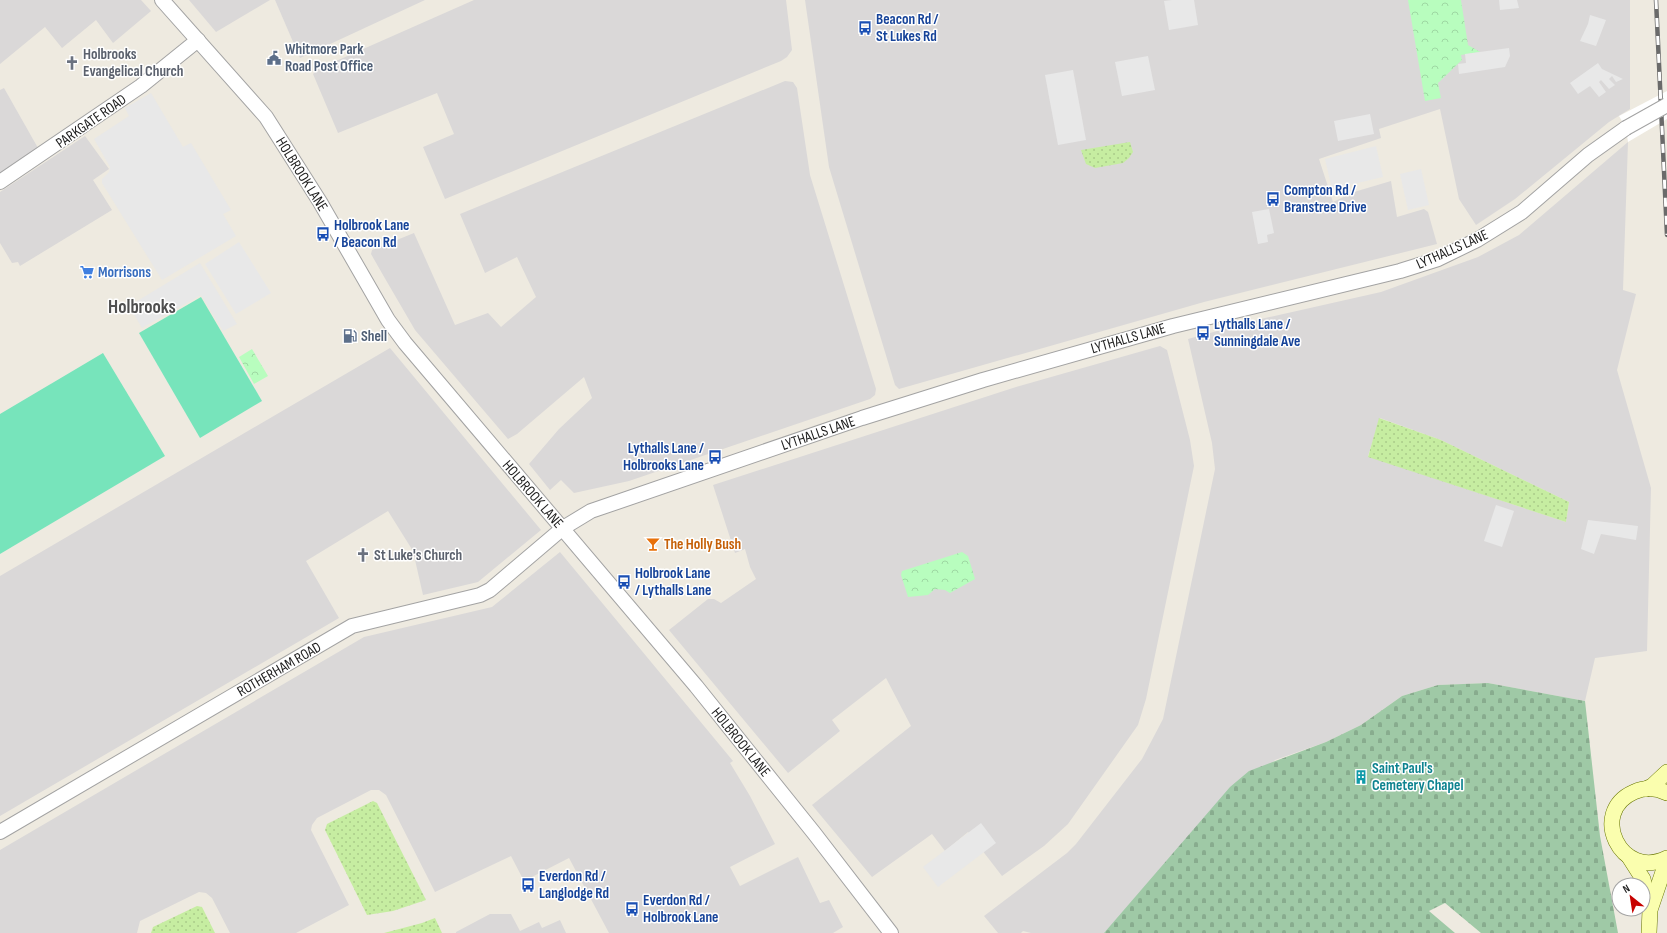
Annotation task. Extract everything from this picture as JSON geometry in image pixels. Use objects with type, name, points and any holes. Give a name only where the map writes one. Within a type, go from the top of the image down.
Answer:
[{"type":"main road","points":[[1646,789],[1652,786],[1667,772]]},
{"type":"main road","points":[[1642,877],[1629,857],[1623,852],[1614,839],[1612,832],[1613,816],[1624,798],[1637,791],[1654,789],[1667,793]]},
{"type":"main road","points":[[1629,857],[1648,863],[1667,859]]},
{"type":"main road","points":[[1651,907],[1667,859]]},
{"type":"main road","points":[[1648,933],[1649,917]]},
{"type":"street","name":"HOLBROOK LANE","points":[[162,0],[256,105],[276,131],[328,216],[388,320],[405,343],[462,413],[563,528],[700,691],[805,821],[892,933]]},
{"type":"street","name":"PARKGATE ROAD","points":[[0,182],[141,86],[198,40]]},
{"type":"street","name":"LYTHALLS LANE","points":[[563,528],[584,514],[606,506],[862,418],[976,382],[1173,326],[1400,271],[1438,259],[1477,240],[1509,221],[1588,155],[1626,128],[1667,105]]},
{"type":"street","name":"ROTHERHAM ROAD","points":[[0,832],[352,626],[480,595],[490,590],[563,528]]},
{"type":"shaded area","points":[[0,0],[141,0],[151,11],[113,43],[96,20],[62,48],[45,27],[0,64]]},
{"type":"shaded area","points":[[189,0],[270,0],[216,32]]},
{"type":"shaded area","points":[[275,0],[425,0],[300,58]]},
{"type":"shaded area","points":[[474,0],[786,0],[792,50],[787,57],[781,61],[445,199],[423,147],[454,134],[437,93],[338,133],[313,74],[318,69]]},
{"type":"shaded area","points":[[805,0],[1630,0],[1630,109],[1609,122],[1515,199],[1476,225],[1459,199],[1440,109],[1379,129],[1381,138],[1319,159],[1333,202],[1354,192],[1391,181],[1397,217],[1424,209],[1428,212],[1437,244],[1204,302],[899,389],[895,385],[829,167]]},
{"type":"shaded area","points":[[1194,0],[1198,25],[1169,30],[1164,1]]},
{"type":"shaded area","points":[[1499,0],[1517,0],[1519,8],[1500,10]]},
{"type":"shaded area","points":[[1590,15],[1606,20],[1596,46],[1580,41],[1588,24]]},
{"type":"shaded area","points":[[1509,48],[1510,56],[1505,67],[1459,74],[1458,64],[1466,63],[1465,54]]},
{"type":"shaded area","points":[[1148,56],[1155,90],[1122,96],[1115,62]]},
{"type":"shaded area","points":[[1598,63],[1602,69],[1623,79],[1616,82],[1612,76],[1609,79],[1615,85],[1609,89],[1601,80],[1599,82],[1606,92],[1599,97],[1590,86],[1578,94],[1570,83]]},
{"type":"shaded area","points":[[1073,70],[1086,140],[1058,145],[1045,75]]},
{"type":"shaded area","points":[[785,81],[793,82],[797,88],[810,175],[876,389],[875,395],[870,399],[629,481],[574,493],[561,480],[550,490],[529,464],[559,429],[592,398],[584,377],[517,434],[508,439],[415,330],[371,254],[372,250],[414,233],[455,325],[488,313],[501,327],[536,297],[517,257],[485,273],[460,214]]},
{"type":"shaded area","points":[[4,88],[38,148],[0,173],[0,90]]},
{"type":"shaded area","points":[[151,93],[183,147],[191,143],[231,210],[223,214],[236,236],[162,280],[102,183],[102,179],[109,172],[110,167],[94,139],[129,116],[125,108]]},
{"type":"shaded area","points":[[1370,114],[1374,134],[1338,141],[1334,121]]},
{"type":"shaded area","points":[[85,136],[109,169],[93,180],[112,210],[20,266],[18,262],[12,263],[0,243],[0,192]]},
{"type":"shaded area","points":[[1628,142],[1623,290],[1636,294],[1617,370],[1651,488],[1647,651],[1595,658],[1585,701],[1488,683],[1438,685],[1402,696],[1361,725],[1326,742],[1275,760],[1104,933],[1031,933],[1023,931],[1021,933],[998,933],[984,916],[1067,853],[1076,844],[1142,759],[1163,719],[1215,469],[1212,443],[1188,339],[1265,318],[1381,292],[1478,257],[1519,235]],"holes":[[[1380,418],[1441,440],[1569,502],[1566,522],[1368,456]]]},
{"type":"shaded area","points":[[1376,146],[1383,177],[1332,189],[1325,159]]},
{"type":"shaded area","points":[[1421,169],[1429,205],[1408,210],[1400,174]]},
{"type":"shaded area","points":[[1269,209],[1274,233],[1267,235],[1268,242],[1258,244],[1252,212]]},
{"type":"shaded area","points":[[239,242],[271,293],[236,314],[205,264]]},
{"type":"shaded area","points":[[200,263],[237,324],[223,331],[201,295],[142,328],[129,306]]},
{"type":"shaded area","points":[[1160,346],[1167,350],[1190,440],[1194,466],[1146,699],[1138,725],[1068,824],[1044,846],[1002,876],[968,832],[945,851],[932,834],[872,877],[812,805],[911,726],[886,678],[832,720],[840,731],[788,773],[669,630],[708,599],[714,599],[721,603],[756,579],[750,567],[745,549],[735,553],[713,485],[1016,387]]},
{"type":"shaded area","points":[[390,348],[541,530],[478,582],[423,595],[413,551],[388,511],[306,561],[339,618],[0,816],[0,576]]},
{"type":"shaded area","points":[[1496,505],[1514,511],[1502,547],[1484,541]]},
{"type":"shaded area","points":[[1588,520],[1638,526],[1636,540],[1601,534],[1594,554],[1581,549]]},
{"type":"shaded area","points":[[560,552],[733,761],[730,763],[750,796],[775,844],[730,867],[740,886],[798,857],[820,903],[829,900],[843,927],[833,933],[609,933],[569,858],[524,881],[511,856],[435,892],[386,795],[379,790],[371,790],[317,818],[312,825],[311,830],[349,905],[296,933],[230,933],[212,898],[206,893],[199,892],[140,921],[137,933],[0,933],[0,850],[364,637],[492,607]]},
{"type":"shaded area","points":[[981,823],[996,843],[938,887],[923,867]]},
{"type":"shaded area","points":[[490,914],[511,914],[520,931],[539,922],[542,928],[560,920],[566,933],[456,933]]},
{"type":"green space","points":[[1408,0],[1461,0],[1468,45],[1480,52],[1461,55],[1462,60],[1438,83],[1441,98],[1425,101]]},
{"type":"green space","points":[[1130,142],[1133,152],[1123,163],[1095,168],[1086,164],[1081,150]]},
{"type":"green space","points":[[201,297],[262,401],[200,438],[139,333]]},
{"type":"green space","points":[[252,349],[268,376],[254,384],[239,357]]},
{"type":"green space","points":[[103,353],[165,456],[0,554],[0,414]]},
{"type":"green space","points":[[1379,418],[1441,440],[1569,502],[1566,522],[1368,457]]},
{"type":"green space","points":[[962,552],[968,556],[975,579],[950,593],[945,590],[935,589],[928,595],[908,597],[901,575],[902,571]]},
{"type":"green space","points":[[1488,683],[1585,701],[1600,836],[1611,895],[1611,917],[1615,917],[1618,933],[1481,933],[1445,903],[1429,911],[1455,933],[1104,933],[1230,787],[1249,771],[1326,742],[1361,725],[1402,696],[1438,685]]},
{"type":"green space","points":[[373,801],[377,803],[426,900],[393,911],[367,915],[325,830],[327,824]]},
{"type":"green space","points":[[197,906],[202,907],[215,933],[151,933],[153,927]]},
{"type":"green space","points":[[435,918],[442,933],[384,933],[422,923]]},
{"type":"pier","points":[[1667,91],[1667,119],[1628,142],[1626,128],[1619,116]]},
{"type":"railway","points":[[1656,0],[1667,235]]},
{"type":"place","name":"Beacon Rd / St Lukes Rd","points":[[865,28]]},
{"type":"place","name":"Whitmore Park Road Post Office","points":[[274,58]]},
{"type":"place","name":"Holbrooks Evangelical Church","points":[[72,63]]},
{"type":"place","name":"Compton Rd / Branstree Drive","points":[[1273,199]]},
{"type":"place","name":"Holbrook Lane / Beacon Rd","points":[[323,234]]},
{"type":"place","name":"Morrisons","points":[[87,272]]},
{"type":"place","name":"Lythalls Lane / Sunningdale Ave","points":[[1203,333]]},
{"type":"place","name":"Shell","points":[[350,336]]},
{"type":"place","name":"Lythalls Lane / Holbrooks Lane","points":[[715,457]]},
{"type":"place","name":"The Holly Bush","points":[[653,544]]},
{"type":"place","name":"St Luke's Church","points":[[363,555]]},
{"type":"place","name":"Holbrook Lane / Lythalls Lane","points":[[624,582]]},
{"type":"place","name":"Saint Paul's Cemetery Chapel","points":[[1361,777]]},
{"type":"place","name":"Everdon Rd / Langlodge Rd","points":[[528,885]]},
{"type":"place","name":"Everdon Rd / Holbrook Lane","points":[[632,909]]},
{"type":"district","name":"Holbrooks","points":[[142,306]]}]
